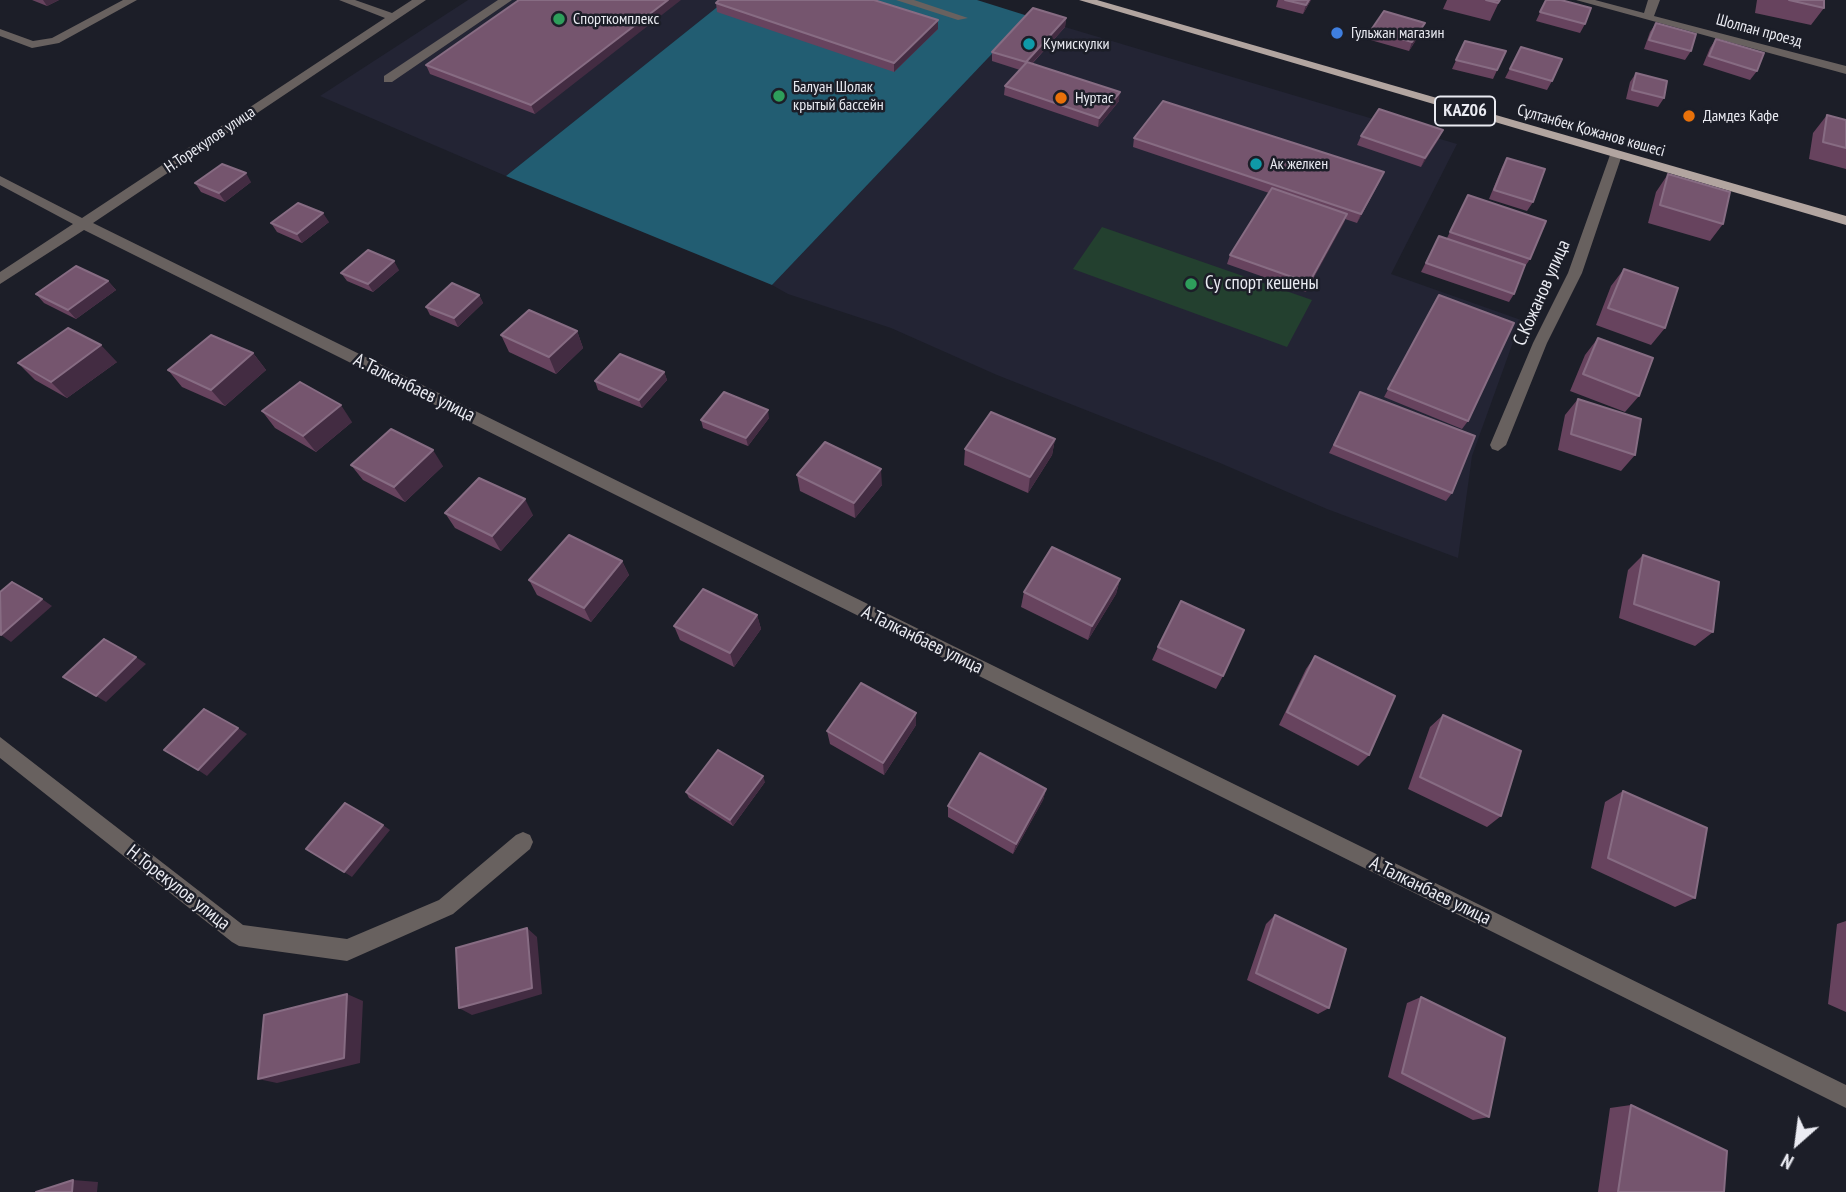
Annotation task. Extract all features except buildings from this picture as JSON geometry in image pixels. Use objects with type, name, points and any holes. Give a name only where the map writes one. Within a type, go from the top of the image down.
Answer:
[{"type":"main road","name":"Сұлтанбек Қожанов көшесі","points":[[1085,0],[1846,221]]},
{"type":"street","points":[[0,32],[32,45],[55,41],[131,0]]},
{"type":"street","points":[[345,0],[394,18]]},
{"type":"street","name":"Н.Торекулов улица","points":[[0,279],[421,0]]},
{"type":"street","points":[[388,79],[506,0]]},
{"type":"street","points":[[902,0],[962,19]]},
{"type":"street","name":"Шолпан проезд","points":[[1583,0],[1846,70]]},
{"type":"street","points":[[1648,17],[1654,0]]},
{"type":"street","name":"С.Кожанов улица","points":[[1498,445],[1540,343],[1575,273],[1616,155]]},
{"type":"street","name":"А.Талканбаев улица","points":[[0,180],[83,224],[1846,1097]]},
{"type":"street","name":"Н.Торекулов улица","points":[[0,746],[239,935],[347,950],[446,907],[523,842]]},
{"type":"shaded area","points":[[468,0],[726,0],[506,176],[320,96]]},
{"type":"shaded area","name":"Су спорт кешены","points":[[1028,16],[1457,144],[1391,274],[1521,320],[1472,456],[1458,558],[1327,509],[1220,463],[997,375],[891,328],[788,294],[772,285]]},
{"type":"green space","name":"Су спорт кешены","points":[[1102,227],[1312,300],[1287,347],[1073,269]]},
{"type":"water","name":"Балуан Шолак крытый бассейн","points":[[726,0],[977,0],[1028,16],[772,285],[506,176]]},
{"type":"place","name":"Спорткомплекс","points":[[559,19]]},
{"type":"place","name":"Гульжан магазин","points":[[1337,33]]},
{"type":"place","name":"Кумискулки","points":[[1029,44]]},
{"type":"place","name":"Балуан Шолак крытый бассейн","points":[[779,96]]},
{"type":"place","name":"Нуртас","points":[[1061,98]]},
{"type":"place","name":"Дамдез Кафе","points":[[1689,116]]},
{"type":"place","name":"Ак желкен","points":[[1256,164]]},
{"type":"place","name":"Су спорт кешены","points":[[1191,284]]}]
